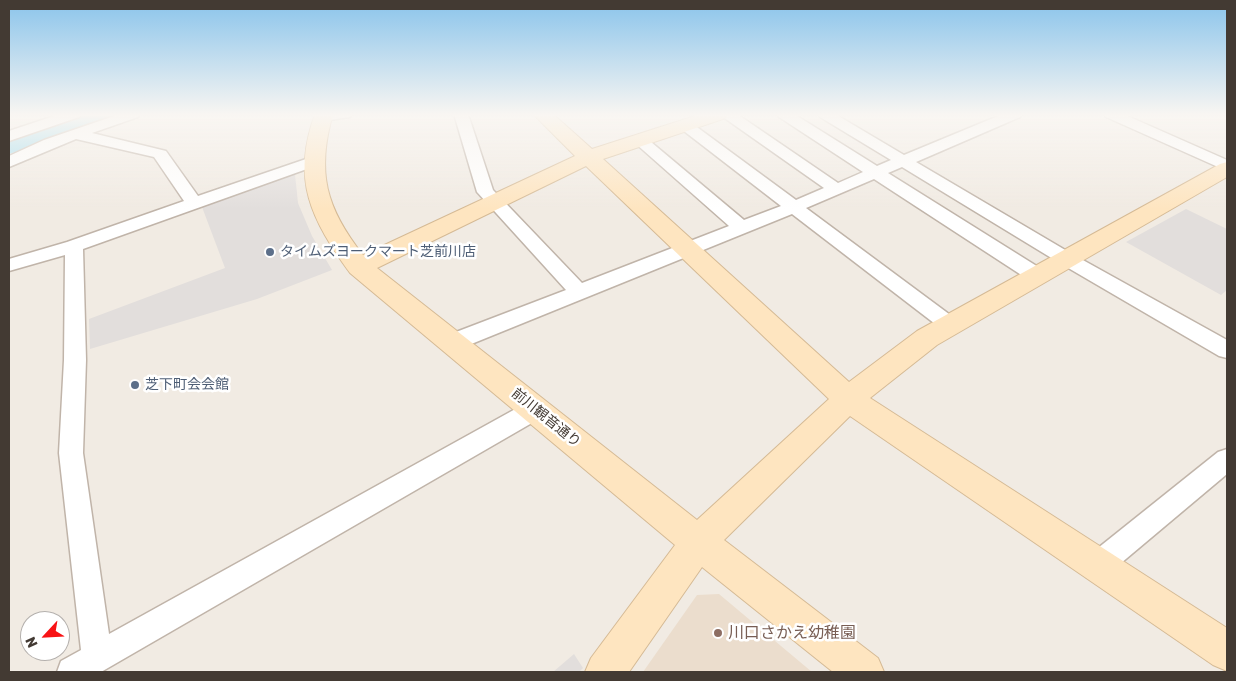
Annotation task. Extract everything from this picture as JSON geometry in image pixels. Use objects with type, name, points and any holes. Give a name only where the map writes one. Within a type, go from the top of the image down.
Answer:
[{"type":"street","points":[[9,162],[43,146]]},
{"type":"street","points":[[125,146],[160,154],[194,203]]},
{"type":"street","name":"前川観音通り","points":[[314,146],[312,162],[318,196],[327,220],[359,267],[451,343],[536,408],[698,542],[864,672]]},
{"type":"street","points":[[471,146],[485,192],[580,293]]},
{"type":"street","points":[[575,146],[848,399],[1227,651]]},
{"type":"street","points":[[359,267],[588,158],[623,146]]},
{"type":"street","points":[[647,146],[742,228]]},
{"type":"street","points":[[713,146],[950,325]]},
{"type":"street","points":[[774,146],[836,189]]},
{"type":"street","points":[[834,146],[1036,275]]},
{"type":"street","points":[[880,146],[1065,258],[1227,350]]},
{"type":"street","points":[[451,343],[794,207],[938,146]]},
{"type":"street","points":[[1181,146],[1227,167]]},
{"type":"street","points":[[9,265],[74,246],[312,162]]},
{"type":"street","points":[[605,672],[698,542],[848,399],[927,338],[1227,167]]},
{"type":"street","points":[[74,246],[75,360],[71,453],[84,568],[97,658]]},
{"type":"street","points":[[72,672],[536,408]]},
{"type":"street","points":[[1098,565],[1227,459]]},
{"type":"shaded area","name":"タイムズヨークマート芝前川店","points":[[295,174],[298,203],[312,236],[332,270],[257,299],[90,349],[89,319],[225,268],[202,207]]},
{"type":"shaded area","points":[[1186,209],[1227,229],[1227,290],[1221,295],[1126,242]]},
{"type":"shaded area","name":"川口さかえ幼稚園","points":[[719,594],[812,672],[643,672],[697,595]]},
{"type":"shaded area","points":[[574,654],[583,668],[579,672],[553,672]]},
{"type":"place","name":"タイムズヨークマート芝前川店","points":[[270,252]]},
{"type":"place","name":"芝下町会会館","points":[[135,385]]},
{"type":"place","name":"川口さかえ幼稚園","points":[[718,633]]}]
